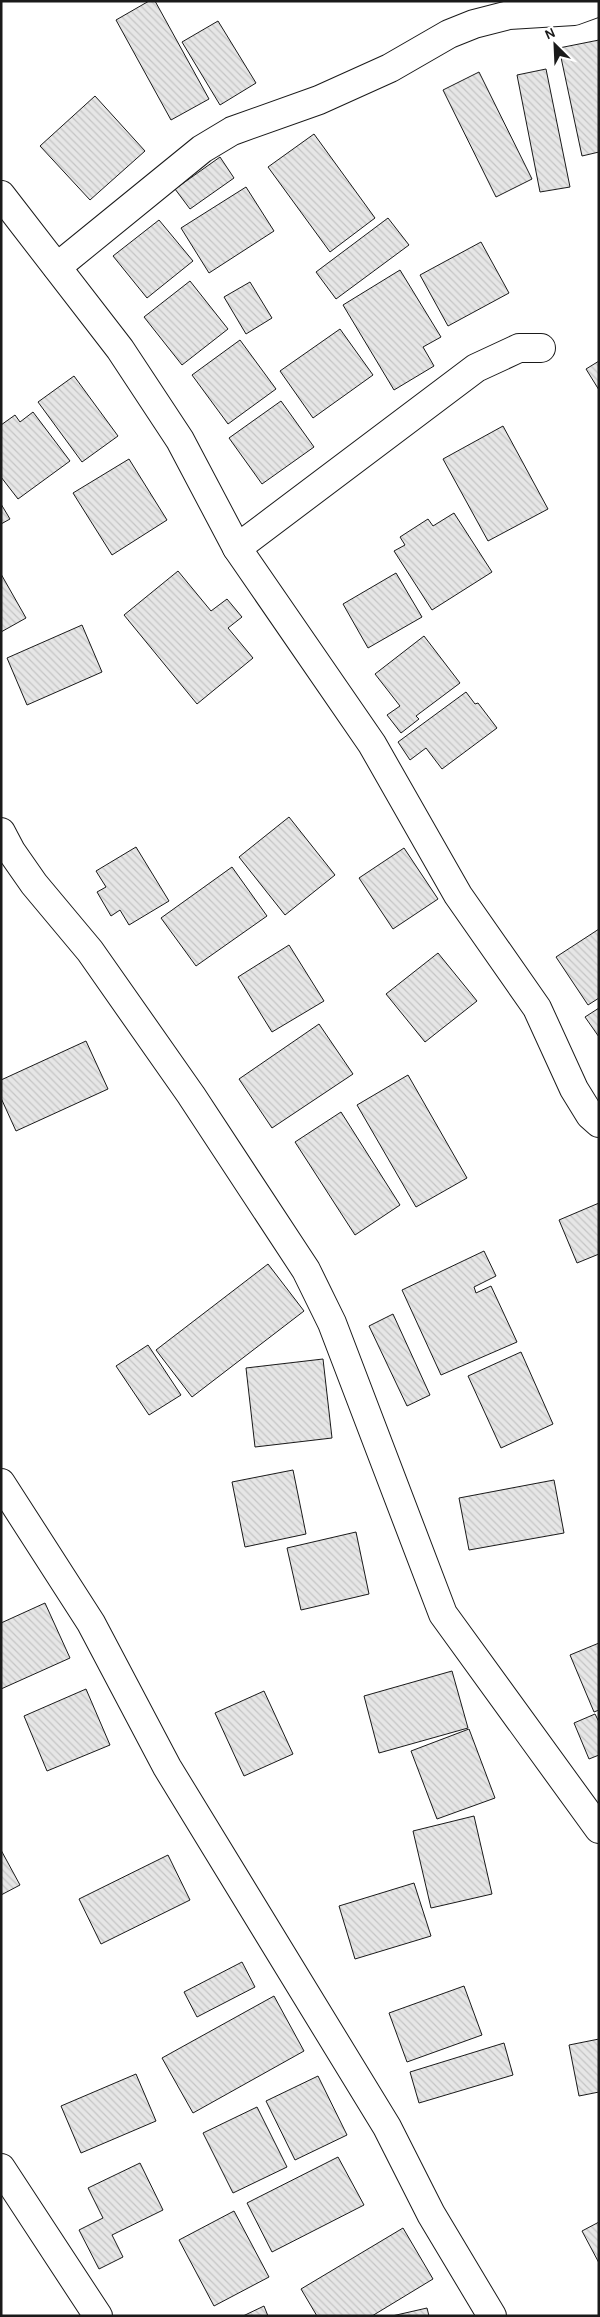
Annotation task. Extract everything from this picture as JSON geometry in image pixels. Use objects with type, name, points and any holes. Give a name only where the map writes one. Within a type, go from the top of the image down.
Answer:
[{"type":"street","points":[[57,267],[202,148],[232,131],[328,96],[390,68],[448,34],[474,24],[509,15],[574,11],[599,2]]},
{"type":"street","points":[[1,195],[120,349],[180,440],[237,548],[372,744],[458,895],[537,1008],[574,1089],[590,1114],[599,1124]]},
{"type":"street","points":[[237,548],[476,368],[519,348],[541,348]]},
{"type":"street","points":[[1,832],[11,851],[30,878],[90,951],[191,1095],[306,1270],[332,1324],[442,1614],[599,1829]]},
{"type":"street","points":[[1,1483],[91,1623],[167,1767],[387,2127],[431,2214],[492,2316]]},
{"type":"street","points":[[1,2168],[98,2316]]},
{"type":"building","points":[[149,1],[155,1],[209,99],[171,120],[116,20]]},
{"type":"building","points":[[218,21],[256,83],[220,105],[182,42]]},
{"type":"building","points":[[599,40],[599,152],[582,156],[559,48]]},
{"type":"building","points":[[546,69],[570,187],[540,192],[517,75]]},
{"type":"building","points":[[479,72],[532,179],[496,197],[443,90]]},
{"type":"building","points":[[95,96],[145,151],[90,200],[40,146]]},
{"type":"building","points":[[314,134],[375,218],[330,252],[268,167]]},
{"type":"building","points":[[220,157],[234,178],[190,209],[175,189]]},
{"type":"building","points":[[246,187],[274,231],[209,273],[181,228]]},
{"type":"building","points":[[388,218],[409,245],[336,299],[316,272]]},
{"type":"building","points":[[159,220],[193,261],[147,298],[113,256]]},
{"type":"building","points":[[481,242],[509,293],[448,326],[420,275]]},
{"type":"building","points":[[400,270],[441,337],[423,347],[434,366],[394,390],[343,305]]},
{"type":"building","points":[[190,281],[228,329],[182,365],[144,317]]},
{"type":"building","points":[[250,282],[272,318],[246,334],[224,297]]},
{"type":"building","points":[[340,329],[373,375],[313,418],[280,371]]},
{"type":"building","points":[[240,340],[276,389],[228,424],[192,375]]},
{"type":"building","points":[[599,361],[599,390],[586,369]]},
{"type":"building","points":[[74,376],[118,436],[82,462],[38,402]]},
{"type":"building","points":[[281,401],[314,447],[262,484],[229,438]]},
{"type":"building","points":[[33,412],[70,461],[18,499],[1,477],[1,425],[15,415],[20,422]]},
{"type":"building","points":[[503,426],[548,509],[488,541],[443,459]]},
{"type":"building","points":[[129,459],[167,520],[112,555],[73,493]]},
{"type":"building","points":[[1,504],[10,519],[1,524]]},
{"type":"building","points":[[454,513],[492,572],[432,610],[394,551],[405,545],[400,537],[428,519],[433,526]]},
{"type":"building","points":[[178,571],[211,611],[227,599],[242,617],[228,628],[253,658],[197,704],[124,615]]},
{"type":"building","points":[[396,573],[422,617],[368,648],[343,604]]},
{"type":"building","points":[[1,574],[26,618],[1,632]]},
{"type":"building","points":[[82,625],[102,672],[27,705],[7,658]]},
{"type":"building","points":[[424,636],[460,683],[416,716],[419,719],[401,733],[387,715],[400,706],[375,674]]},
{"type":"building","points":[[466,692],[475,704],[478,703],[497,728],[442,769],[426,748],[410,760],[398,742]]},
{"type":"building","points":[[289,817],[335,875],[285,915],[239,857]]},
{"type":"building","points":[[136,847],[169,901],[129,925],[120,910],[111,916],[97,892],[106,887],[96,871]]},
{"type":"building","points":[[404,848],[438,899],[393,929],[359,878]]},
{"type":"building","points":[[232,867],[267,916],[196,966],[161,918]]},
{"type":"building","points":[[599,929],[599,998],[588,1005],[556,957]]},
{"type":"building","points":[[289,945],[324,1001],[272,1032],[238,977]]},
{"type":"building","points":[[438,953],[477,1001],[425,1042],[386,994]]},
{"type":"building","points":[[599,1008],[599,1037],[585,1017]]},
{"type":"building","points":[[319,1024],[353,1074],[272,1128],[239,1079]]},
{"type":"building","points":[[86,1041],[108,1089],[16,1131],[1,1098],[1,1080]]},
{"type":"building","points":[[408,1075],[467,1178],[416,1207],[357,1105]]},
{"type":"building","points":[[341,1112],[400,1205],[355,1235],[295,1142]]},
{"type":"building","points":[[599,1203],[599,1254],[577,1263],[559,1220]]},
{"type":"building","points":[[484,1251],[496,1276],[474,1287],[476,1293],[491,1286],[517,1342],[441,1375],[402,1290]]},
{"type":"building","points":[[268,1264],[304,1311],[192,1397],[156,1350]]},
{"type":"building","points":[[393,1314],[430,1395],[407,1406],[369,1326]]},
{"type":"building","points":[[148,1345],[181,1395],[149,1415],[116,1366]]},
{"type":"building","points":[[521,1352],[553,1424],[501,1448],[468,1376]]},
{"type":"building","points":[[323,1359],[332,1438],[255,1447],[246,1368]]},
{"type":"building","points":[[293,1470],[306,1534],[245,1547],[232,1482]]},
{"type":"building","points":[[554,1480],[564,1533],[469,1550],[459,1498]]},
{"type":"building","points":[[356,1532],[369,1594],[301,1610],[287,1548]]},
{"type":"building","points":[[45,1603],[70,1658],[1,1689],[1,1623]]},
{"type":"building","points":[[599,1643],[599,1710],[594,1712],[570,1655]]},
{"type":"building","points":[[452,1671],[468,1728],[379,1753],[364,1696]]},
{"type":"building","points":[[86,1689],[110,1745],[47,1771],[24,1716]]},
{"type":"building","points":[[264,1691],[293,1754],[244,1776],[215,1713]]},
{"type":"building","points":[[595,1714],[599,1722],[599,1755],[589,1759],[574,1723]]},
{"type":"building","points":[[469,1729],[495,1798],[437,1819],[411,1751]]},
{"type":"building","points":[[474,1816],[492,1894],[431,1908],[413,1831]]},
{"type":"building","points":[[1,1850],[20,1885],[1,1895]]},
{"type":"building","points":[[168,1855],[190,1900],[101,1944],[79,1899]]},
{"type":"building","points":[[414,1883],[431,1936],[355,1959],[339,1906]]},
{"type":"building","points":[[242,1962],[255,1987],[197,2017],[184,1992]]},
{"type":"building","points":[[464,1986],[482,2035],[407,2062],[389,2013]]},
{"type":"building","points":[[274,1996],[304,2051],[193,2113],[162,2058]]},
{"type":"building","points":[[599,2039],[599,2092],[579,2096],[569,2045]]},
{"type":"building","points":[[504,2043],[513,2075],[419,2103],[410,2072]]},
{"type":"building","points":[[136,2074],[156,2121],[81,2153],[61,2106]]},
{"type":"building","points":[[318,2076],[347,2135],[295,2160],[266,2101]]},
{"type":"building","points":[[257,2107],[287,2167],[233,2193],[203,2133]]},
{"type":"building","points":[[338,2157],[364,2205],[272,2252],[247,2203]]},
{"type":"building","points":[[140,2163],[163,2210],[112,2235],[123,2257],[99,2269],[79,2230],[103,2218],[88,2188]]},
{"type":"building","points":[[234,2211],[269,2277],[214,2306],[179,2240]]},
{"type":"building","points":[[599,2222],[599,2263],[582,2231]]},
{"type":"building","points":[[403,2228],[433,2279],[372,2316],[317,2316],[301,2289]]},
{"type":"building","points":[[264,2306],[268,2316],[243,2316]]},
{"type":"building","points":[[427,2308],[429,2316],[392,2316]]}]
